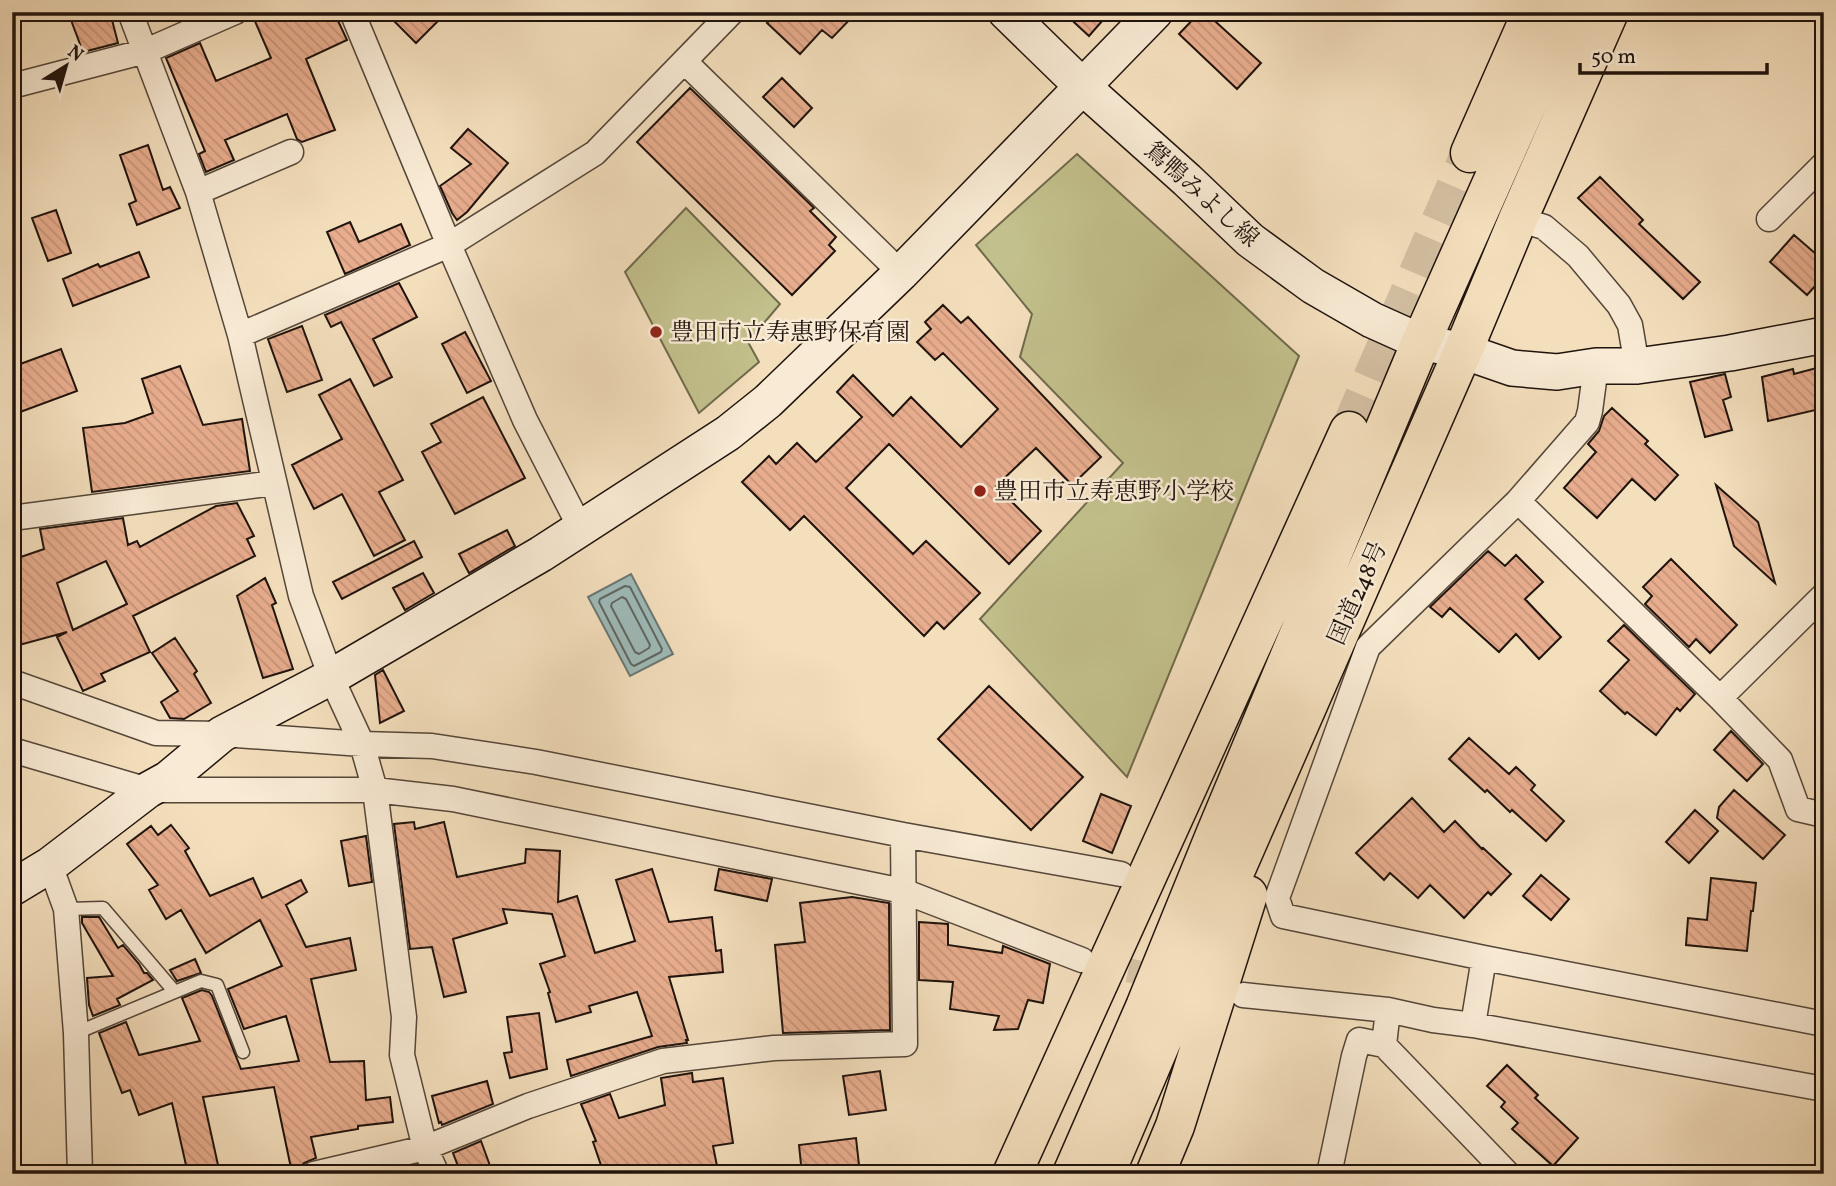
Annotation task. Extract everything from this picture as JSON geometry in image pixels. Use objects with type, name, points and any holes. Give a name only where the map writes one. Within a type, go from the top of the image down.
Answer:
[{"type":"highway","points":[[1470,153],[1532,12]]},
{"type":"highway","name":"国道248号","points":[[1105,1174],[1174,945],[1215,835],[1421,342],[1568,12]]},
{"type":"highway","name":"国道248号","points":[[1072,1174],[1174,945],[1230,912],[1317,684],[1354,638],[1463,351],[1608,12]]},
{"type":"highway","points":[[1156,1174],[1175,1126],[1174,945],[1131,882],[1349,432]]},
{"type":"highway","points":[[1013,1174],[1174,945]]},
{"type":"highway","points":[[1028,1174],[1133,968],[1174,945]]},
{"type":"street","points":[[130,12],[198,192],[240,335],[301,596],[331,677],[362,744],[375,790],[404,1017],[402,1055],[425,1147],[437,1174]]},
{"type":"street","points":[[12,86],[146,51],[235,12]]},
{"type":"street","points":[[352,12],[525,420],[581,529]]},
{"type":"street","points":[[240,335],[449,245],[595,153],[732,12]]},
{"type":"street","name":"鴛鴨みよし線","points":[[1006,12],[1083,87],[1250,240],[1313,286],[1372,320],[1421,342],[1463,351],[1512,368],[1557,372],[1596,366],[1637,366],[1730,353],[1824,335]]},
{"type":"street","points":[[12,888],[50,865],[222,734],[331,677],[581,529],[729,433],[768,401],[901,272],[1155,12]]},
{"type":"street","points":[[685,62],[901,272]]},
{"type":"street","points":[[198,192],[291,152]]},
{"type":"street","points":[[1769,219],[1824,164]]},
{"type":"street","points":[[1518,219],[1544,227],[1578,256],[1619,305],[1630,325],[1637,366]]},
{"type":"street","points":[[1596,366],[1587,422],[1518,501],[1354,638],[1277,898],[1283,916],[1824,1024]]},
{"type":"street","points":[[12,518],[274,483]]},
{"type":"street","points":[[1518,501],[1780,760],[1798,809],[1824,816]]},
{"type":"street","points":[[1720,698],[1824,595]]},
{"type":"street","points":[[12,682],[156,733],[222,734],[432,746],[536,762],[1131,882]]},
{"type":"street","points":[[12,750],[158,785],[375,790],[453,799],[903,891],[1082,960]]},
{"type":"street","points":[[314,1174],[425,1147],[528,1106],[663,1061],[774,1048],[905,1044],[903,835]]},
{"type":"street","points":[[50,865],[66,909],[76,1032],[80,1174]]},
{"type":"street","points":[[1473,1025],[1484,958]]},
{"type":"street","points":[[1243,995],[1388,1010],[1824,1089]]},
{"type":"street","points":[[1384,1045],[1388,1010]]},
{"type":"street","points":[[1329,1174],[1359,1040],[1384,1045],[1508,1174]]},
{"type":"lane","points":[[66,909],[103,908],[174,991]]},
{"type":"lane","points":[[76,1032],[201,981],[217,985],[243,1052]]},
{"type":"shaded area","points":[[1077,154],[1299,356],[1127,777],[980,619],[1123,463],[1020,357],[1032,314],[976,245]]},
{"type":"shaded area","points":[[686,208],[780,304],[748,342],[759,362],[699,413],[625,272]]},
{"type":"water","points":[[631,574],[673,654],[630,676],[588,597]]},
{"type":"building","points":[[68,12],[110,12],[118,43],[83,52]]},
{"type":"building","points":[[251,12],[334,12],[347,40],[306,59],[335,130],[302,142],[297,139],[287,114],[225,140],[234,160],[206,172],[199,154],[205,151],[166,58],[200,43],[216,81],[271,58]]},
{"type":"building","points":[[385,12],[426,12],[437,22],[416,43]]},
{"type":"building","points":[[777,12],[857,12],[832,38],[822,30],[800,54],[767,23]]},
{"type":"building","points":[[1063,12],[1110,12],[1089,36]]},
{"type":"building","points":[[1200,12],[1205,12],[1261,63],[1237,89],[1179,34]]},
{"type":"building","points":[[782,78],[812,108],[794,127],[763,97]]},
{"type":"building","points":[[690,88],[814,208],[810,211],[836,237],[829,245],[835,251],[792,295],[637,142]]},
{"type":"building","points":[[468,129],[508,163],[467,212],[457,220],[440,186],[471,164],[451,148]]},
{"type":"building","points":[[148,145],[163,190],[170,187],[180,208],[137,225],[129,204],[136,201],[120,155]]},
{"type":"building","points":[[1600,177],[1643,220],[1639,224],[1700,282],[1683,299],[1578,198]]},
{"type":"building","points":[[56,210],[71,253],[48,261],[32,218]]},
{"type":"building","points":[[350,222],[359,242],[401,224],[410,245],[345,274],[327,232]]},
{"type":"building","points":[[1794,235],[1824,261],[1824,276],[1807,295],[1770,262]]},
{"type":"building","points":[[139,252],[149,277],[73,306],[63,279],[98,264],[100,267]]},
{"type":"building","points":[[399,283],[417,317],[373,339],[392,377],[374,386],[341,322],[331,327],[325,315]]},
{"type":"building","points":[[943,305],[961,323],[968,317],[1101,457],[1072,485],[1036,448],[996,486],[1041,531],[1009,564],[889,444],[846,488],[913,554],[926,541],[980,593],[944,629],[937,622],[924,636],[804,516],[790,530],[742,482],[769,456],[776,464],[797,443],[816,462],[862,417],[837,392],[853,375],[893,416],[911,397],[961,447],[998,409],[943,353],[935,360],[917,342],[931,329],[925,322]]},
{"type":"building","points":[[302,326],[322,380],[287,392],[268,339]]},
{"type":"building","points":[[465,332],[491,381],[467,393],[442,344]]},
{"type":"building","points":[[61,349],[77,391],[12,415],[12,367]]},
{"type":"building","points":[[180,366],[203,425],[242,419],[250,471],[92,492],[83,428],[125,423],[153,413],[142,379]]},
{"type":"building","points":[[1824,366],[1824,408],[1768,421],[1762,377],[1793,369],[1794,374]]},
{"type":"building","points":[[1725,374],[1731,397],[1723,400],[1732,430],[1705,437],[1690,382]]},
{"type":"building","points":[[350,379],[403,480],[379,492],[405,540],[374,556],[342,494],[314,509],[292,465],[342,439],[319,395]]},
{"type":"building","points":[[483,397],[525,478],[455,514],[422,452],[441,442],[431,424]]},
{"type":"building","points":[[1612,408],[1648,441],[1645,444],[1678,475],[1655,500],[1632,479],[1597,518],[1564,488],[1596,452],[1588,444],[1599,431],[1604,416]]},
{"type":"building","points":[[1716,485],[1758,522],[1775,583],[1734,546]]},
{"type":"building","points":[[237,503],[254,536],[247,539],[255,556],[133,616],[150,652],[101,674],[105,681],[83,691],[57,637],[67,632],[12,647],[12,560],[44,549],[40,529],[123,518],[128,545],[137,541],[140,547],[216,506]],"holes":[[[106,561],[127,604],[73,630],[57,583]]]},
{"type":"building","points":[[507,530],[515,546],[469,573],[459,554]]},
{"type":"building","points":[[414,541],[422,557],[342,599],[333,582]]},
{"type":"building","points":[[1488,551],[1505,566],[1516,555],[1543,582],[1525,599],[1561,637],[1539,659],[1516,634],[1499,652],[1450,608],[1442,617],[1430,607]]},
{"type":"building","points":[[1671,559],[1737,625],[1710,653],[1696,639],[1689,647],[1645,604],[1652,596],[1643,587]]},
{"type":"building","points":[[423,573],[434,593],[405,610],[393,588]]},
{"type":"building","points":[[265,578],[276,603],[272,605],[293,669],[263,678],[237,596]]},
{"type":"building","points":[[1624,625],[1695,694],[1680,711],[1677,708],[1656,735],[1627,712],[1625,714],[1600,691],[1629,660],[1608,641]]},
{"type":"building","points":[[175,638],[197,671],[194,674],[211,703],[184,719],[170,718],[161,702],[178,691],[152,653]]},
{"type":"building","points":[[383,670],[404,711],[380,723],[375,675]]},
{"type":"building","points":[[989,686],[1083,777],[1031,830],[938,739]]},
{"type":"building","points":[[1731,731],[1763,764],[1747,781],[1714,750]]},
{"type":"building","points":[[1469,738],[1509,774],[1516,767],[1535,785],[1531,790],[1564,821],[1546,841],[1449,759]]},
{"type":"building","points":[[1734,790],[1785,835],[1763,859],[1717,818],[1719,807]]},
{"type":"building","points":[[1101,794],[1131,806],[1112,853],[1083,841]]},
{"type":"building","points":[[1412,798],[1444,832],[1455,821],[1511,874],[1491,895],[1488,892],[1464,918],[1430,885],[1418,898],[1390,873],[1384,880],[1356,853]]},
{"type":"building","points":[[1695,810],[1718,831],[1689,863],[1666,842]]},
{"type":"building","points":[[414,822],[415,829],[444,822],[457,877],[525,863],[526,849],[560,851],[558,902],[577,896],[595,953],[635,941],[616,880],[652,869],[669,922],[712,917],[716,951],[721,950],[723,972],[669,977],[687,1043],[658,1047],[571,1076],[567,1060],[652,1036],[637,992],[589,1006],[591,1012],[556,1022],[548,993],[550,992],[540,964],[565,956],[552,914],[503,909],[507,923],[453,939],[466,992],[444,997],[432,947],[410,949],[394,824]]},
{"type":"building","points":[[171,825],[189,848],[185,851],[210,896],[253,878],[262,898],[301,880],[307,892],[286,905],[306,947],[350,938],[356,970],[311,979],[330,1062],[364,1061],[366,1100],[390,1097],[393,1122],[358,1126],[358,1129],[311,1137],[316,1158],[302,1166],[291,1168],[274,1087],[203,1097],[220,1174],[188,1174],[172,1103],[139,1115],[130,1090],[122,1093],[99,1033],[126,1022],[139,1055],[200,1041],[182,998],[202,990],[212,996],[241,1069],[299,1061],[286,1016],[244,1029],[228,989],[282,966],[260,920],[206,953],[181,910],[166,919],[149,890],[158,885],[127,844],[151,826],[158,835]]},
{"type":"building","points":[[366,836],[372,882],[349,886],[341,841]]},
{"type":"building","points":[[719,869],[772,879],[767,901],[715,890]]},
{"type":"building","points":[[1541,875],[1569,899],[1551,920],[1523,896]]},
{"type":"building","points":[[1711,878],[1756,883],[1747,951],[1686,945],[1688,918],[1707,920]]},
{"type":"building","points":[[852,897],[889,903],[890,1030],[783,1033],[775,945],[805,942],[800,903]]},
{"type":"building","points":[[82,917],[99,917],[118,948],[123,945],[144,973],[153,980],[117,999],[120,1005],[93,1016],[89,1005],[87,978],[113,976],[82,923]]},
{"type":"building","points":[[919,922],[948,924],[948,945],[1002,953],[1003,946],[1050,964],[1043,1003],[1028,1000],[1018,1029],[994,1030],[999,1016],[950,1009],[953,982],[919,980]]},
{"type":"building","points":[[195,959],[201,973],[177,981],[170,970]]},
{"type":"building","points":[[539,1013],[547,1069],[510,1078],[504,1053],[512,1052],[507,1017]]},
{"type":"building","points":[[1507,1065],[1538,1095],[1535,1098],[1578,1138],[1553,1166],[1512,1129],[1518,1123],[1501,1107],[1505,1102],[1487,1086]]},
{"type":"building","points":[[880,1071],[886,1110],[849,1115],[843,1076]]},
{"type":"building","points":[[692,1073],[693,1082],[723,1078],[733,1143],[713,1146],[718,1171],[703,1174],[604,1174],[593,1142],[596,1141],[581,1104],[610,1094],[619,1118],[665,1105],[661,1078]]},
{"type":"building","points":[[487,1081],[493,1104],[442,1125],[439,1123],[432,1096]]},
{"type":"building","points":[[856,1138],[860,1174],[802,1174],[799,1145]]},
{"type":"building","points":[[481,1141],[493,1174],[461,1174],[453,1153]]},
{"type":"tunnel","points":[[1349,431],[1470,153]]},
{"type":"tunnel","points":[[1093,963],[1170,979]]},
{"type":"place","name":"豊田市立寿惠野保育園","points":[[656,332]]},
{"type":"place","name":"豊田市立寿恵野小学校","points":[[980,491]]}]
